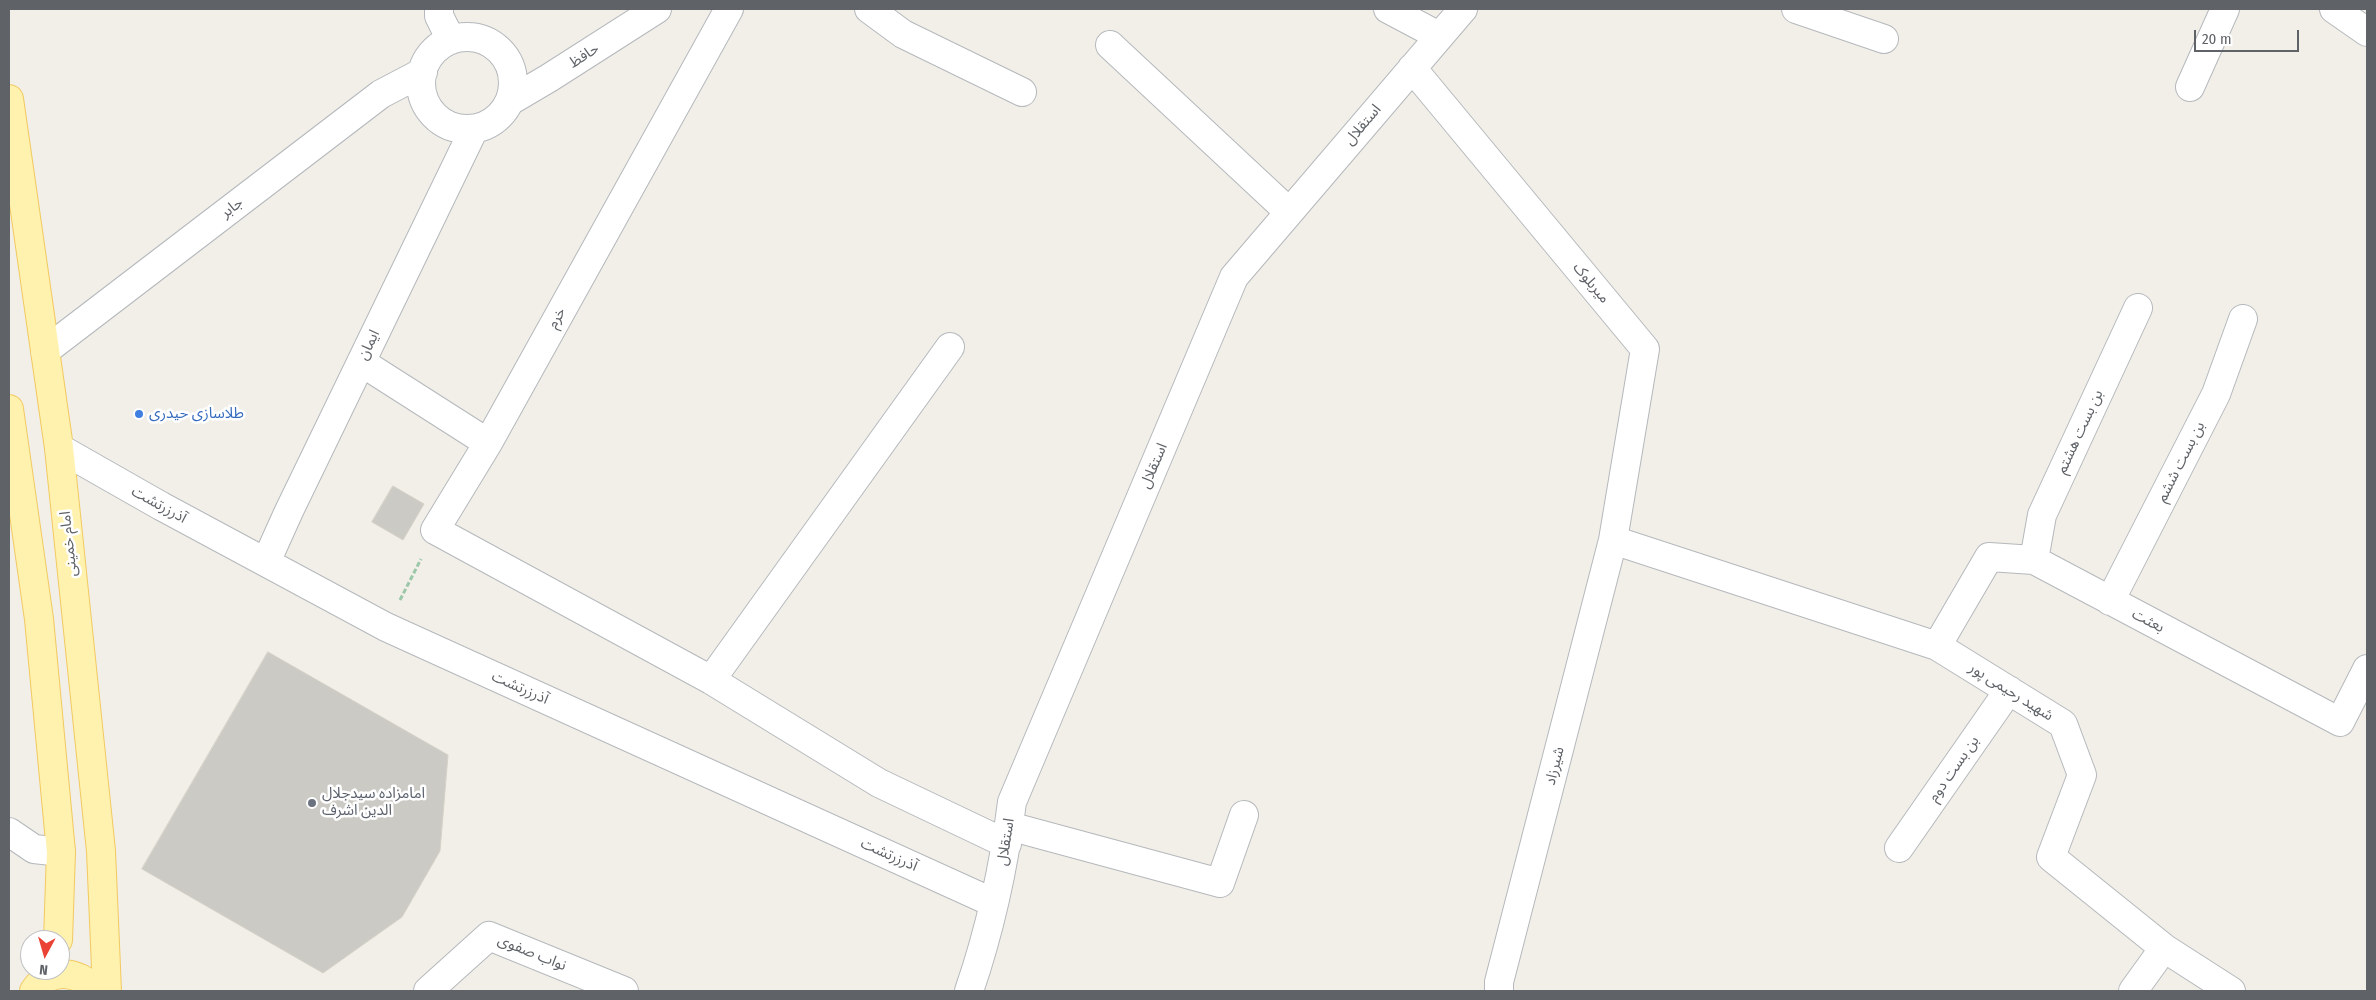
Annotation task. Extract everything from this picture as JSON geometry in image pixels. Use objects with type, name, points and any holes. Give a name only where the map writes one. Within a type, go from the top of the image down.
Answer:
[{"type":"main road","name":"امام خمینی","points":[[9,100],[59,448],[101,851],[107,991]]},
{"type":"main road","points":[[10,423],[39,620],[61,852],[58,930]]},
{"type":"main road","points":[[70,974],[81,978],[96,991]]},
{"type":"street","points":[[439,9],[439,16],[451,40]]},
{"type":"street","name":"حافظ","points":[[510,101],[657,9]]},
{"type":"street","name":"خرم","points":[[435,530],[488,443],[729,9]]},
{"type":"street","points":[[869,9],[903,34],[1022,92]]},
{"type":"street","points":[[1388,9],[1439,36]]},
{"type":"street","name":"استقلال","points":[[969,991],[994,903],[1008,835],[1012,802],[1234,277],[1463,9]]},
{"type":"street","points":[[1796,9],[1884,38]]},
{"type":"street","points":[[2190,87],[2224,9]]},
{"type":"street","points":[[2334,9],[2367,32]]},
{"type":"street","points":[[466,37],[494,46],[504,56],[511,70],[513,86],[510,101],[501,114],[489,124],[474,129],[458,128],[444,122],[432,113],[424,100],[421,86],[422,72],[428,58],[438,47],[451,40],[466,37]]},
{"type":"street","points":[[1110,44],[1290,212]]},
{"type":"street","name":"میربلوک","points":[[1412,68],[1645,348],[1613,540]]},
{"type":"street","name":"جابر","points":[[44,351],[381,94],[422,72]]},
{"type":"street","name":"ایمان","points":[[266,562],[360,362],[474,129]]},
{"type":"street","name":"بن بست هشتم","points":[[2034,560],[2042,515],[2138,308]]},
{"type":"street","name":"بن بست ششم","points":[[2110,600],[2216,394],[2242,319]]},
{"type":"street","points":[[711,680],[950,347]]},
{"type":"street","points":[[360,362],[488,443]]},
{"type":"street","name":"آذرزرتشت","points":[[59,448],[160,506],[386,627],[994,903]]},
{"type":"street","points":[[435,530],[711,680],[879,783],[1008,835],[1220,883],[1244,815]]},
{"type":"street","name":"شهید رحیمی پور","points":[[1613,540],[1938,646],[2063,724],[2082,775],[2051,857],[2164,948],[2231,991]]},
{"type":"street","name":"شیرزاد","points":[[1504,988],[1613,540]]},
{"type":"street","name":"بعثت","points":[[1938,646],[1988,557],[2034,560],[2340,722],[2367,669]]},
{"type":"street","name":"بن بست دوم","points":[[1899,848],[2009,690]]},
{"type":"street","points":[[9,832],[34,849],[61,852]]},
{"type":"street","name":"نواب صفوی","points":[[428,991],[489,936],[624,991]]},
{"type":"street","points":[[2133,991],[2164,948]]},
{"type":"path","points":[[386,627],[435,530]]},
{"type":"building","points":[[393,486],[424,504],[403,540],[372,522]]},
{"type":"building","name":"امامزاده سیدجلال الدین اشرف","points":[[268,652],[448,755],[440,851],[402,917],[323,973],[142,869]]},
{"type":"place","name":"طلاسازی حیدری","points":[[139,414]]},
{"type":"place","name":"امامزاده سیدجلال الدین اشرف","points":[[312,803]]}]
